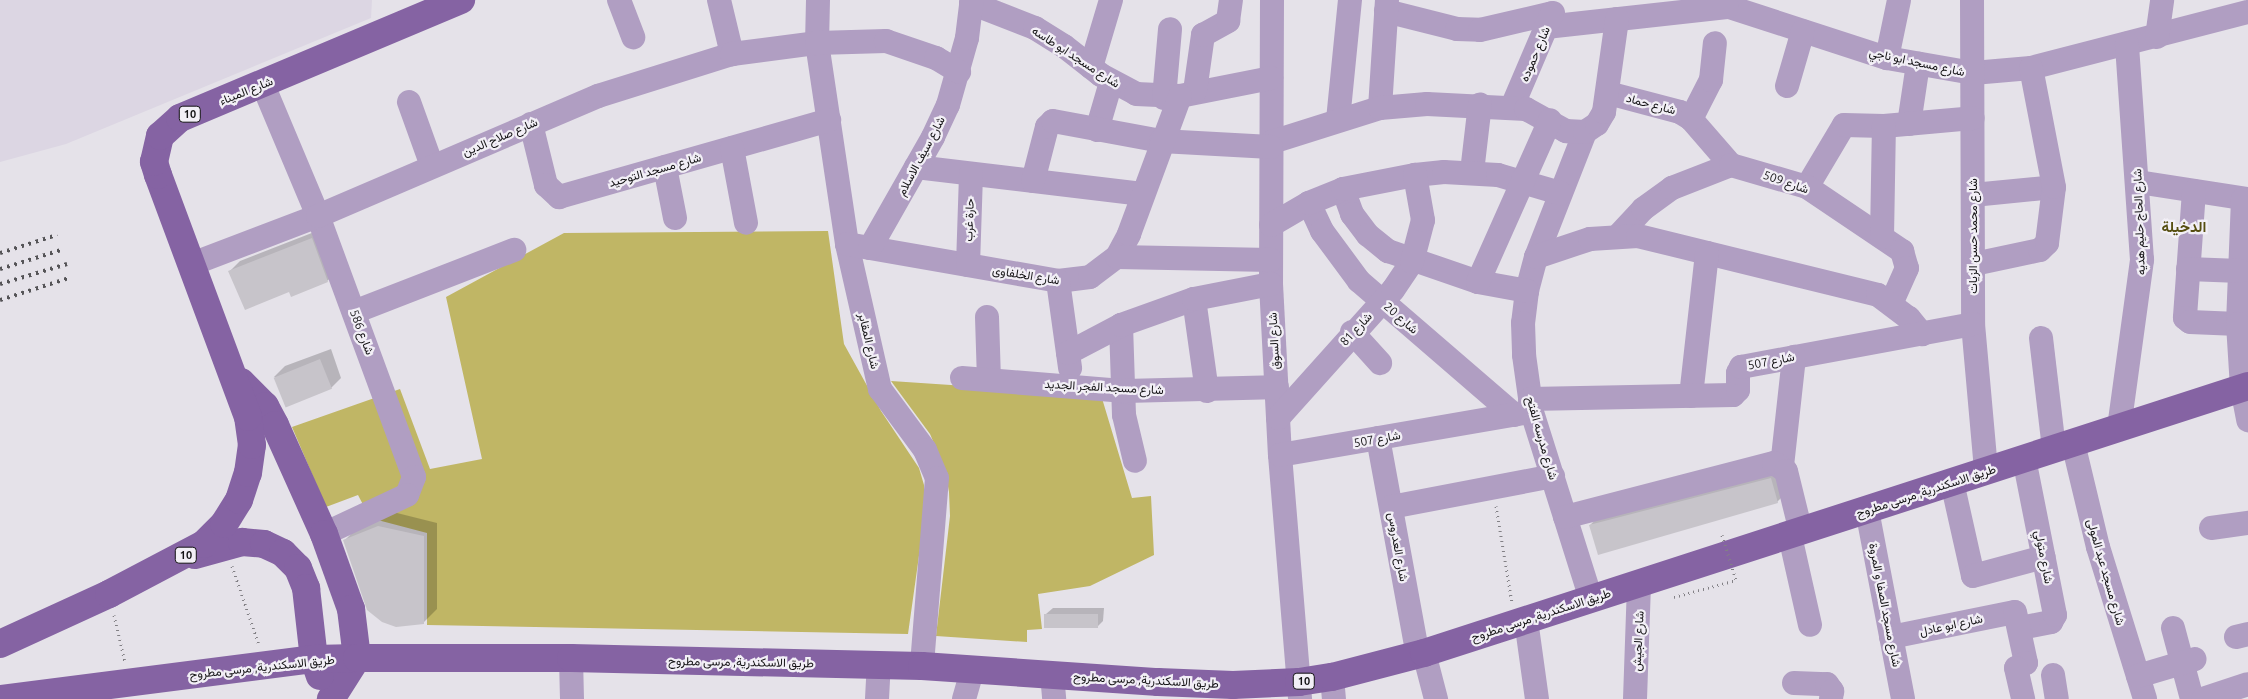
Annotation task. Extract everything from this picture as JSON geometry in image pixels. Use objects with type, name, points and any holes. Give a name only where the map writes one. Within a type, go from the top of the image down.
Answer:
[{"type":"main road","name":"شارع الميناء","points":[[235,376],[154,162],[160,136],[180,118],[263,85],[461,0]]},
{"type":"main road","name":"10","points":[[235,376],[251,390],[272,419],[324,534],[351,609],[357,658],[329,699]]},
{"type":"main road","name":"10","points":[[0,644],[180,559],[204,544],[224,524],[239,500],[248,473],[252,445],[248,417],[235,376]]},
{"type":"main road","name":"طريق الاسكندرية, مرسى مطروح","points":[[0,699],[314,658],[571,658],[922,666],[973,668],[1053,687],[1234,692],[1300,691],[1333,688],[1421,654],[2245,387]]},
{"type":"main road","name":"10","points":[[180,559],[242,542],[264,544],[283,553],[298,568],[306,588],[314,658],[329,699]]},
{"type":"street","points":[[619,0],[632,37]]},
{"type":"street","points":[[719,0],[732,54]]},
{"type":"street","name":"شارع المقابر","points":[[818,0],[817,43],[847,244],[880,389],[925,450],[937,478],[922,666]]},
{"type":"street","points":[[1091,67],[1111,0]]},
{"type":"street","points":[[1180,95],[1203,35],[1228,21],[1231,0]]},
{"type":"street","name":"شارع السوق","points":[[1272,0],[1271,284],[1280,455],[1300,691]]},
{"type":"street","points":[[1338,120],[1350,0]]},
{"type":"street","points":[[1887,58],[1899,0]]},
{"type":"street","name":"شارع محمد حسن الزيات","points":[[1972,0],[1973,324],[1986,471]]},
{"type":"street","points":[[2157,36],[2162,0]]},
{"type":"street","name":"شارع مسجد ابو طاسه","points":[[972,2],[1035,28],[1112,82],[1136,94],[1180,95],[1271,78]]},
{"type":"street","name":"شارع سيف الاسلام","points":[[870,248],[937,129],[959,72],[972,2]]},
{"type":"street","points":[[1380,108],[1386,6],[1457,29],[1480,30],[1552,13],[1616,18],[1731,4]]},
{"type":"street","name":"شارع مسجد ابو ناجي","points":[[1731,4],[1804,31],[1887,58],[1973,74],[2031,68],[2248,12]]},
{"type":"street","name":"شارع حموده","points":[[1512,107],[1552,13]]},
{"type":"street","points":[[1032,181],[1049,123],[1058,120],[1097,130],[1161,142],[1272,144],[1338,120],[1380,108],[1427,104],[1480,104],[1512,107],[1550,120],[1566,131],[1584,132],[1601,119],[1608,93],[1616,18]]},
{"type":"street","points":[[1170,29],[1180,95]]},
{"type":"street","points":[[1787,86],[1804,31]]},
{"type":"street","name":"شارع صلاح الدين","points":[[192,264],[318,216],[531,124],[631,84],[732,54],[817,43],[886,40],[928,55],[959,72]]},
{"type":"street","points":[[1691,119],[1711,80],[1715,43]]},
{"type":"street","name":"شارع الحاج حليم هديه","points":[[2119,428],[2141,278],[2138,182],[2127,44]]},
{"type":"street","points":[[1910,124],[1918,64]]},
{"type":"street","points":[[1974,264],[2044,247],[2054,187],[2031,68]]},
{"type":"street","points":[[1097,130],[1112,82]]},
{"type":"street","name":"شارع 586","points":[[263,85],[318,216],[413,470],[414,484],[407,495],[324,534]]},
{"type":"street","name":"شارع حماد","points":[[1608,93],[1668,106],[1691,119],[1731,165]]},
{"type":"street","name":"شارع الخلفاوى","points":[[847,244],[1058,281],[1090,277],[1117,257],[1129,234],[1161,142],[1180,95]]},
{"type":"street","points":[[409,102],[432,166]]},
{"type":"street","points":[[1472,172],[1480,104]]},
{"type":"street","points":[[1807,187],[1839,128],[1849,124],[1884,126],[1973,118]]},
{"type":"street","name":"شارع مسجد التوحيد","points":[[531,124],[546,186],[558,197],[829,120]]},
{"type":"street","points":[[1478,282],[1525,180],[1550,120]]},
{"type":"street","points":[[1882,237],[1884,126]]},
{"type":"street","name":"شارع مدرسه الفتح","points":[[1584,132],[1536,257],[1527,291],[1524,355],[1525,409],[1553,476],[1591,599]]},
{"type":"street","points":[[732,148],[746,223]]},
{"type":"street","points":[[1618,236],[1643,209],[1672,188],[1731,165]]},
{"type":"street","name":"شارع 509","points":[[1731,165],[1807,187],[1902,251],[1906,259],[1904,277],[1891,304]]},
{"type":"street","points":[[664,167],[675,218]]},
{"type":"street","points":[[916,167],[1142,194]]},
{"type":"street","points":[[1271,225],[1308,203],[1343,189],[1415,175],[1472,172],[1525,180],[1560,193]]},
{"type":"street","name":"حارة غرب","points":[[968,265],[970,174]]},
{"type":"street","name":"شارع 81","points":[[1278,418],[1352,332],[1382,302],[1412,262],[1423,220],[1415,175]]},
{"type":"street","points":[[2138,182],[2246,199],[2238,324],[2248,420]]},
{"type":"street","points":[[1974,195],[2054,187]]},
{"type":"street","points":[[1343,189],[1352,214],[1368,235],[1388,251],[1412,262],[1478,282],[1527,291]]},
{"type":"street","points":[[2194,191],[2184,315],[2187,320],[2238,324]]},
{"type":"street","name":"شارع 20","points":[[1308,203],[1339,257],[1382,302],[1525,409]]},
{"type":"street","points":[[1536,257],[1590,238],[1638,236],[1878,295],[1891,304],[1922,334]]},
{"type":"street","points":[[354,312],[514,250]]},
{"type":"street","points":[[1691,396],[1707,253]]},
{"type":"street","points":[[1117,257],[1271,260]]},
{"type":"street","points":[[2188,269],[2240,271]]},
{"type":"street","points":[[1058,281],[1072,386]]},
{"type":"street","points":[[1068,353],[1121,325],[1194,299],[1271,284]]},
{"type":"street","points":[[1194,299],[1207,391]]},
{"type":"street","points":[[987,317],[990,380]]},
{"type":"street","name":"شارع 507","points":[[1280,455],[1525,409],[1735,394],[1738,390],[1738,373],[1741,367],[1973,324]]},
{"type":"street","points":[[1121,325],[1126,430],[1135,461]]},
{"type":"street","points":[[1352,332],[1380,364]]},
{"type":"street","name":"شارع مسجد عبد المولى","points":[[2041,338],[2063,446],[2098,547],[2145,699]]},
{"type":"street","points":[[1794,357],[1782,466],[1810,625]]},
{"type":"street","name":"شارع مسجد الفجر الجديد","points":[[962,378],[1125,391],[1207,391],[1277,387]]},
{"type":"street","name":"شارع العدروس","points":[[1378,438],[1421,654],[1436,699]]},
{"type":"street","name":"شارع متولي","points":[[2016,620],[2051,622],[2055,617],[2024,459]]},
{"type":"street","points":[[1563,510],[1766,464],[1782,466]]},
{"type":"street","points":[[1563,510],[1676,473]]},
{"type":"street","points":[[1391,508],[1553,476]]},
{"type":"street","points":[[1952,482],[1970,572],[1977,577],[2044,557]]},
{"type":"street","name":"شارع مسجد الصفا و المروة","points":[[1867,510],[1903,699]]},
{"type":"street","points":[[2212,528],[2248,522]]},
{"type":"street","name":"شارع الجيش","points":[[1635,699],[1639,584]]},
{"type":"street","points":[[2016,620],[2026,662],[2016,668],[2023,699]]},
{"type":"street","name":"شارع ابو عادل","points":[[1891,637],[2016,620]]},
{"type":"street","points":[[1520,622],[1537,699]]},
{"type":"street","points":[[2174,628],[2189,661],[2192,699]]},
{"type":"street","points":[[571,658],[572,699]]},
{"type":"street","points":[[2138,676],[2189,661]]},
{"type":"street","points":[[877,699],[879,665]]},
{"type":"street","points":[[964,699],[973,668]]},
{"type":"street","points":[[2053,675],[2057,699]]},
{"type":"street","points":[[1794,683],[1827,684],[1832,690],[1831,699]]},
{"type":"street","points":[[2203,699],[2248,684]]},
{"type":"path","points":[[1493,488],[1520,622]]},
{"type":"path","points":[[1702,591],[1736,580],[1722,535]]},
{"type":"path","points":[[225,546],[266,665]]},
{"type":"path","points":[[109,594],[130,682]]},
{"type":"shaded area","points":[[0,0],[372,0],[371,18],[66,144],[0,162]]},
{"type":"shaded area","points":[[828,231],[844,344],[881,411],[919,468],[924,485],[925,513],[908,634],[427,625],[427,533],[370,518],[358,495],[326,507],[292,427],[400,389],[430,469],[482,459],[446,297],[564,233]]},
{"type":"shaded area","points":[[891,381],[1101,395],[1132,498],[1151,496],[1154,555],[1090,586],[1038,594],[1042,629],[1027,630],[1027,642],[936,636],[950,516],[949,492],[945,469],[930,434]]},
{"type":"building","points":[[312,238],[328,282],[291,297],[289,292],[245,310],[228,271]]},
{"type":"building","points":[[320,359],[332,389],[286,407],[274,378]]},
{"type":"building","points":[[1771,478],[1778,503],[1598,555],[1589,525]]},
{"type":"building","points":[[378,526],[424,536],[424,624],[396,627],[382,622],[367,610],[343,540]]},
{"type":"building","points":[[1044,614],[1098,614],[1098,628],[1044,628]]},
{"type":"railway","points":[[0,253],[57,235]]},
{"type":"railway","points":[[0,269],[61,250]]},
{"type":"railway","points":[[0,284],[67,264]]},
{"type":"railway","points":[[0,300],[69,278]]},
{"type":"district","name":"الدخيلة","points":[[2184,227]]}]
